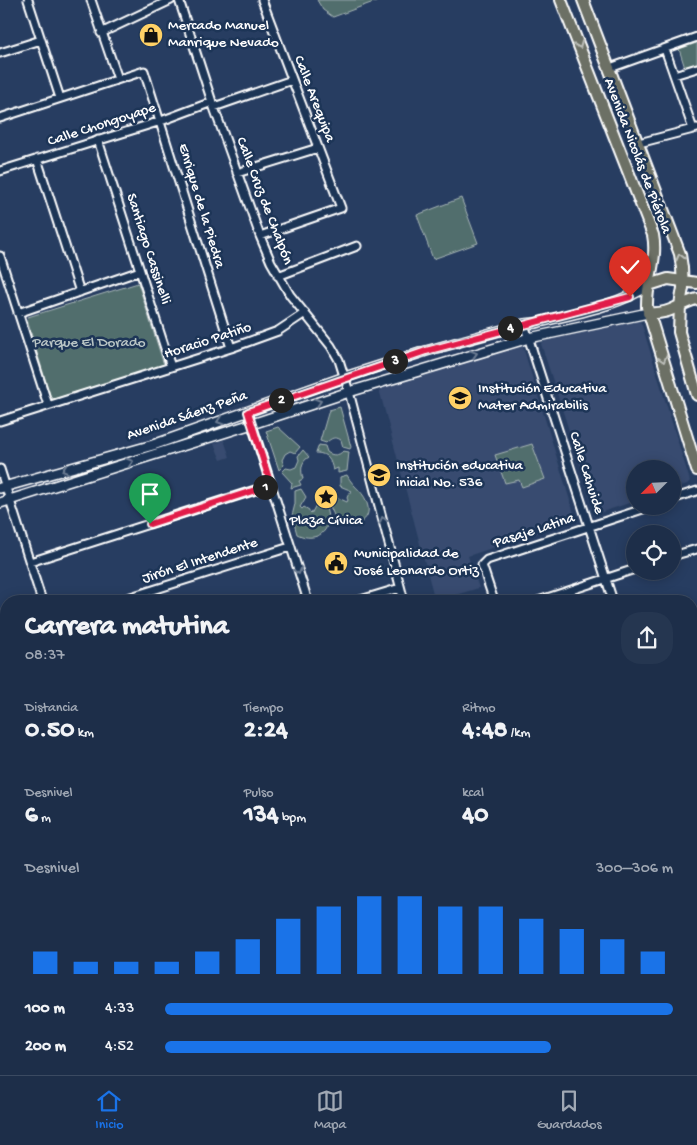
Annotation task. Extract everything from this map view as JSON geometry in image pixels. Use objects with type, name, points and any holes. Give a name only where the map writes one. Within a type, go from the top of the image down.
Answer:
[{"type":"main road","name":"Avenida Nicolás de Piérola","points":[[561,0],[650,225],[655,251],[647,300],[648,313],[697,470]]},
{"type":"main road","name":"Avenida Nicolás de Piérola","points":[[583,0],[680,254],[683,288],[679,332],[697,395]]},
{"type":"main road","name":"Avenida Sáenz Peña","points":[[649,285],[668,279],[697,283]]},
{"type":"main road","name":"Avenida Sáenz Peña","points":[[648,313],[664,313],[697,299]]},
{"type":"street","points":[[28,0],[60,98]]},
{"type":"street","points":[[0,118],[118,79],[91,0]]},
{"type":"street","points":[[101,33],[171,0]]},
{"type":"street","name":"Calle Cruz de Chalpón","points":[[179,0],[213,105],[260,236],[278,276],[331,346],[339,360],[402,595]]},
{"type":"street","name":"Calle Arequipa","points":[[260,236],[341,208],[262,0]]},
{"type":"street","points":[[610,68],[697,37]]},
{"type":"street","points":[[0,53],[41,40]]},
{"type":"street","points":[[639,143],[695,128],[665,49]]},
{"type":"street","points":[[674,75],[697,68]]},
{"type":"street","name":"Enrique de la Piedra","points":[[118,79],[144,71],[231,348]]},
{"type":"street","name":"Calle Chongoyape","points":[[0,171],[292,80]]},
{"type":"street","name":"Santiago Cassinelli","points":[[98,140],[171,367]]},
{"type":"street","points":[[237,173],[318,148]]},
{"type":"street","points":[[37,160],[80,292]]},
{"type":"street","points":[[278,276],[357,246]]},
{"type":"street","points":[[0,256],[48,405]]},
{"type":"street","points":[[18,313],[140,271]]},
{"type":"street","name":"Avenida Sáenz Peña","points":[[3,488],[153,445],[344,377],[426,351],[630,297],[649,285]]},
{"type":"street","name":"Horacio Patiño","points":[[0,421],[231,348],[278,331],[305,313]]},
{"type":"street","name":"Avenida Sáenz Peña","points":[[5,501],[349,392],[529,338],[648,313]]},
{"type":"street","name":"Calle Cahuide","points":[[524,324],[611,595]]},
{"type":"street","points":[[248,412],[306,595]]},
{"type":"street","points":[[0,469],[5,501],[30,562],[40,595]]},
{"type":"street","points":[[30,562],[271,485]]},
{"type":"street","points":[[681,496],[697,491]]},
{"type":"street","name":"Pasaje Latina","points":[[492,595],[482,565],[487,560],[626,515]]},
{"type":"street","name":"Jirón El Intendente","points":[[137,595],[290,547]]},
{"type":"street","points":[[681,553],[697,548]]},
{"type":"street","points":[[555,595],[626,571]]},
{"type":"street","points":[[377,595],[400,588]]},
{"type":"shaded area","points":[[632,318],[640,321],[690,481],[681,486],[681,460],[626,460],[626,504],[596,514],[541,344],[544,340]]},
{"type":"shaded area","points":[[517,345],[523,347],[576,520],[468,556],[479,588],[455,595],[433,595],[379,389]]},
{"type":"shaded area","points":[[224,440],[230,457],[221,460],[214,444]]},
{"type":"green space","points":[[317,0],[379,0],[333,17],[323,10]]},
{"type":"green space","points":[[697,43],[697,64],[685,68],[679,49]]},
{"type":"green space","points":[[461,198],[478,243],[433,259],[417,215]]},
{"type":"green space","name":"Parque El Dorado","points":[[138,283],[164,365],[54,399],[51,398],[27,320],[28,317]]},
{"type":"green space","points":[[340,407],[350,449],[343,447],[341,440],[337,438],[331,439],[326,443],[320,441],[329,410]]},
{"type":"green space","points":[[278,427],[300,447],[295,453],[290,451],[285,454],[282,460],[284,465],[279,470],[266,431]]},
{"type":"green space","points":[[532,444],[545,479],[522,487],[519,480],[505,483],[495,455]]},
{"type":"green space","points":[[319,445],[325,446],[327,452],[333,455],[340,454],[343,451],[349,452],[347,471],[338,473],[338,468],[333,470],[328,458],[323,454],[316,453]]},
{"type":"green space","points":[[303,450],[309,457],[303,464],[303,479],[299,481],[301,485],[291,488],[292,483],[282,472],[286,468],[296,467],[299,460],[298,456]]},
{"type":"green space","points":[[347,475],[364,497],[368,507],[366,518],[352,525],[346,525],[337,520],[328,502],[336,497],[347,502],[349,493],[352,491],[340,486],[340,477]]},
{"type":"green space","points":[[301,489],[306,497],[300,507],[302,509],[304,507],[311,514],[317,503],[324,503],[328,517],[327,525],[322,534],[307,537],[297,534],[292,516],[295,504],[295,491]]},
{"type":"place","name":"Mercado Manuel Manrique Nevado","points":[[151,35]]},
{"type":"place","name":"Institución Educativa Mater Admirabilis","points":[[460,398]]},
{"type":"place","name":"Institución educativa inicial No. 536","points":[[379,475]]},
{"type":"place","name":"Plaza Cívica","points":[[326,497]]},
{"type":"place","name":"Municipalidad de José Leonardo Ortiz","points":[[336,563]]},
{"type":"route","points":[[150,524],[271,485],[248,412],[344,377],[426,351],[630,297]]}]
